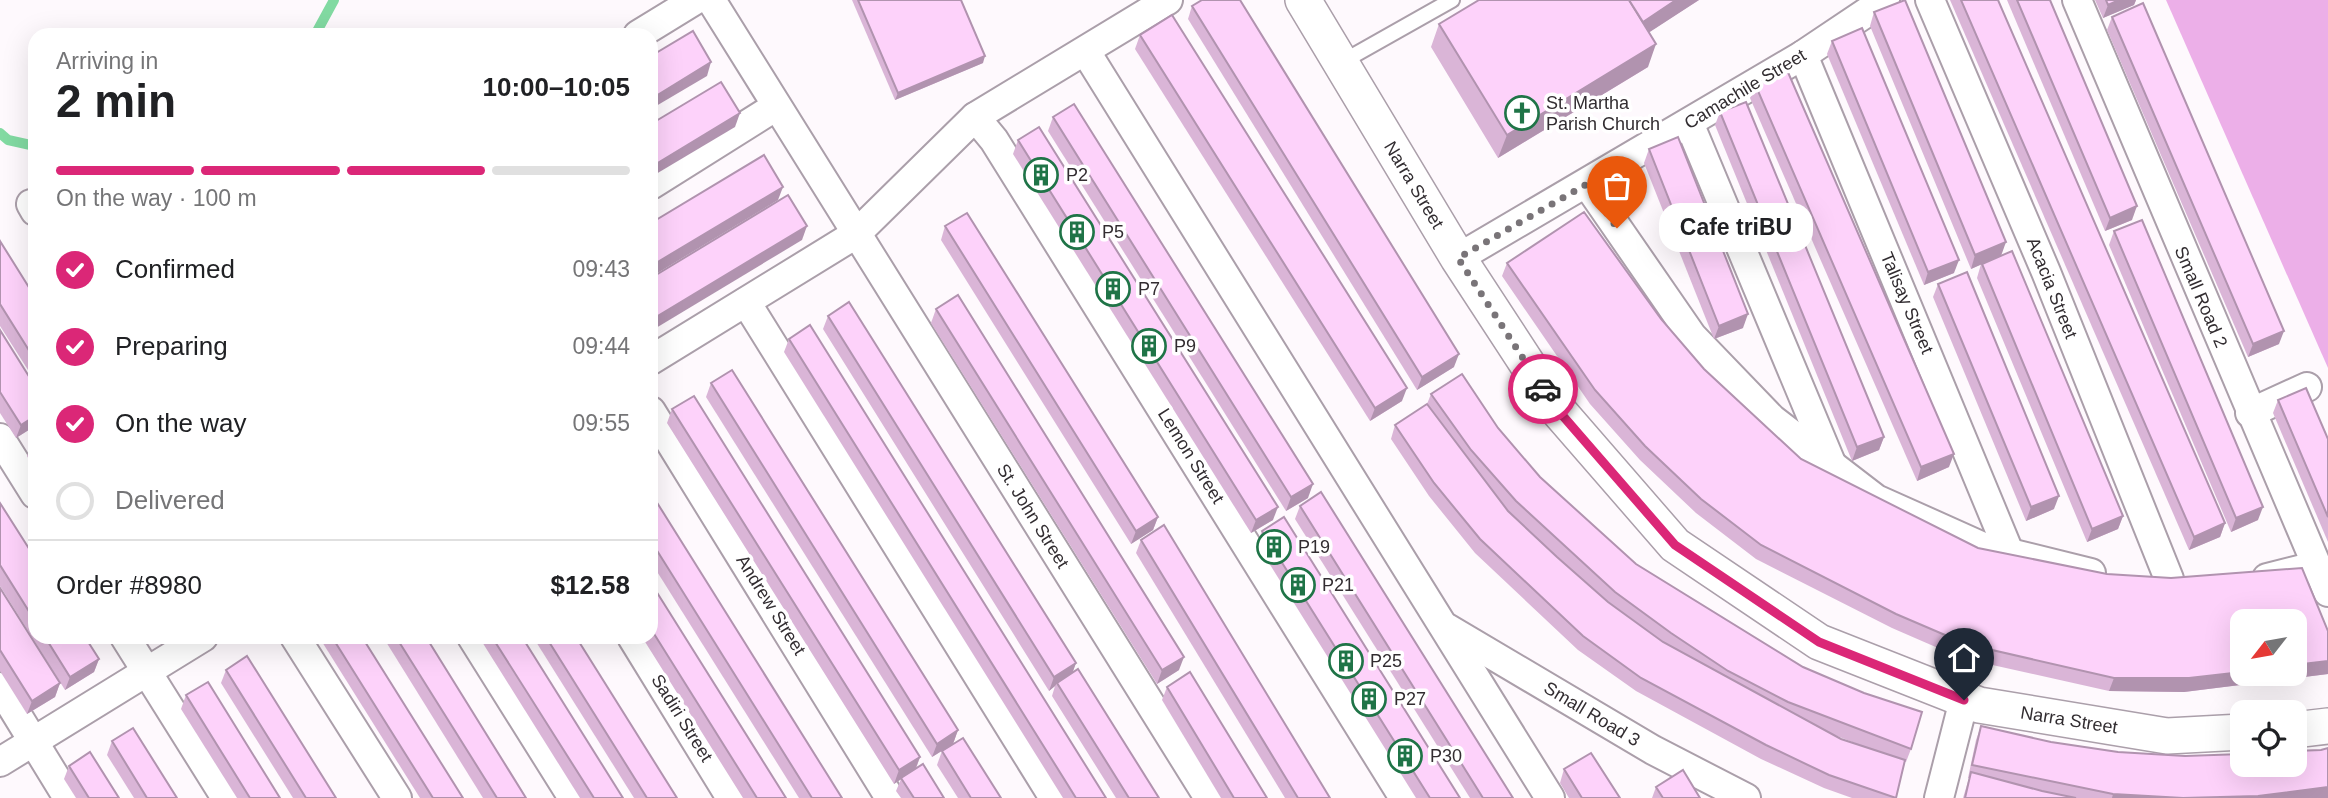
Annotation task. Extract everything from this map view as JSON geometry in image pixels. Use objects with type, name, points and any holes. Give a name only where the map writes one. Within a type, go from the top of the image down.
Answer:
[{"type":"street","points":[[649,28],[695,0]]},
{"type":"street","name":"St. John Street","points":[[711,0],[775,107],[1209,798]]},
{"type":"street","points":[[658,356],[856,234],[975,117],[1168,0]]},
{"type":"street","name":"Narra Street","points":[[1303,0],[1458,258],[1556,408],[1675,545],[1819,642],[1964,700],[1979,705],[2167,736],[2230,733]]},
{"type":"street","name":"Camachile Street","points":[[1458,258],[1804,55],[1885,0]]},
{"type":"street","name":"Acacia Street","points":[[1930,0],[2046,272],[2155,578],[2009,552]]},
{"type":"street","name":"Small Road 2","points":[[2077,0],[2328,593]]},
{"type":"street","points":[[1086,52],[1550,798]]},
{"type":"street","name":"Talisay Street","points":[[1804,55],[2009,552]]},
{"type":"street","points":[[658,181],[775,107]]},
{"type":"street","name":"Lemon Street","points":[[975,117],[994,140],[1404,798]]},
{"type":"street","points":[[1689,123],[1832,465]]},
{"type":"street","points":[[1587,184],[1692,336],[1772,419],[1875,499],[1981,546],[2009,552]]},
{"type":"street","points":[[746,302],[1054,798]]},
{"type":"street","points":[[2250,412],[2307,387]]},
{"type":"street","name":"Andrew Street","points":[[658,422],[890,798]]},
{"type":"street","points":[[0,438],[28,483]]},
{"type":"street","points":[[2240,582],[2251,583],[2315,566]]},
{"type":"street","name":"Small Road 3","points":[[1442,625],[1724,792],[1745,798]]},
{"type":"street","points":[[129,644],[226,798]]},
{"type":"street","points":[[0,762],[192,644]]},
{"type":"street","points":[[299,644],[397,798]]},
{"type":"street","points":[[476,644],[573,798]]},
{"type":"street","name":"Sadiri Street","points":[[636,644],[731,798]]},
{"type":"street","points":[[0,687],[68,798]]},
{"type":"street","points":[[1939,798],[1964,700]]},
{"type":"street","points":[[2307,728],[2328,726]]},
{"type":"lane","points":[[1340,63],[1452,0]]},
{"type":"shaded area","points":[[2166,0],[2328,0],[2328,368]]},
{"type":"building","points":[[858,0],[961,0],[985,56],[898,93]]},
{"type":"building","points":[[1202,0],[1240,0],[1459,354],[1422,377],[1192,6]]},
{"type":"building","name":"St. Martha Parish Church","points":[[1479,0],[1629,0],[1656,44],[1507,135],[1439,24]]},
{"type":"building","points":[[1629,0],[1676,0],[1643,22]]},
{"type":"building","points":[[1905,0],[2006,242],[1975,255],[1874,12]]},
{"type":"building","points":[[1961,0],[1998,0],[2225,523],[2194,537]]},
{"type":"building","points":[[2017,0],[2050,0],[2137,206],[2110,218]]},
{"type":"building","points":[[2106,0],[2119,0],[2108,5]]},
{"type":"building","points":[[2143,3],[2284,331],[2253,344],[2112,17]]},
{"type":"building","points":[[1172,15],[1407,388],[1375,408],[1140,35]]},
{"type":"building","points":[[1862,28],[1959,260],[1928,272],[1832,41]]},
{"type":"building","points":[[693,31],[711,62],[658,95],[658,52]]},
{"type":"building","points":[[1787,70],[1954,454],[1921,467],[1755,84]]},
{"type":"building","points":[[721,82],[740,113],[658,163],[658,120]]},
{"type":"building","points":[[1746,102],[1884,437],[1857,447],[1720,112]]},
{"type":"building","points":[[1074,104],[1313,484],[1291,497],[1053,117]]},
{"type":"building","points":[[1039,127],[1278,507],[1256,520],[1018,140]]},
{"type":"building","points":[[1678,137],[1748,314],[1719,326],[1649,149]]},
{"type":"building","points":[[764,155],[783,187],[658,262],[658,219]]},
{"type":"building","points":[[788,195],[807,226],[658,316],[658,274]]},
{"type":"building","points":[[1584,212],[1661,319],[1704,369],[1801,459],[1978,548],[2107,574],[2171,578],[2302,568],[2328,631],[2328,661],[2307,663],[2307,609],[2230,609],[2230,673],[2189,678],[2114,678],[1966,644],[1896,614],[1761,545],[1701,499],[1645,446],[1595,390],[1507,263]]},
{"type":"building","points":[[967,213],[1158,517],[1136,531],[945,226]]},
{"type":"building","points":[[2142,220],[2263,507],[2236,518],[2114,231]]},
{"type":"building","points":[[0,241],[28,286],[28,349],[0,304]]},
{"type":"building","points":[[2012,251],[2123,516],[2092,529],[1982,264]]},
{"type":"building","points":[[1967,272],[2059,496],[2031,507],[1938,284]]},
{"type":"building","points":[[958,295],[1184,657],[1162,670],[936,309]]},
{"type":"building","points":[[849,302],[1076,663],[1054,677],[828,316]]},
{"type":"building","points":[[810,325],[1106,798],[1076,798],[789,339]]},
{"type":"building","points":[[0,330],[28,375],[28,420],[21,425],[0,392]]},
{"type":"building","points":[[732,370],[958,730],[937,744],[711,383]]},
{"type":"building","points":[[1462,374],[1498,428],[1540,477],[1636,564],[1803,667],[1864,693],[1922,712],[1911,749],[1788,702],[1728,671],[1615,592],[1516,501],[1471,450],[1431,394]]},
{"type":"building","points":[[2306,388],[2328,439],[2328,517],[2278,400]]},
{"type":"building","points":[[694,396],[920,757],[899,770],[672,409]]},
{"type":"building","points":[[1427,404],[1508,511],[1608,602],[1663,642],[1841,739],[1905,760],[1896,798],[1829,775],[1766,745],[1641,678],[1583,636],[1480,539],[1434,483],[1395,425]]},
{"type":"building","points":[[1321,492],[1513,798],[1483,798],[1300,506]]},
{"type":"building","points":[[0,503],[28,547],[28,610],[0,565]]},
{"type":"building","points":[[658,504],[842,798],[812,798],[658,552]]},
{"type":"building","points":[[1284,517],[1460,798],[1430,798],[1262,531]]},
{"type":"building","points":[[1164,525],[1330,798],[1298,798],[1141,540]]},
{"type":"building","points":[[0,588],[28,632],[28,644],[35,644],[60,683],[32,701],[0,650]]},
{"type":"building","points":[[658,594],[786,798],[757,798],[658,640]]},
{"type":"building","points":[[49,644],[89,644],[99,659],[70,677]]},
{"type":"building","points":[[336,644],[366,644],[463,798],[433,798]]},
{"type":"building","points":[[400,644],[430,644],[526,798],[497,798]]},
{"type":"building","points":[[496,644],[526,644],[623,798],[594,798]]},
{"type":"building","points":[[550,644],[580,644],[677,798],[647,798]]},
{"type":"building","points":[[247,656],[336,798],[306,798],[226,670]]},
{"type":"building","points":[[1078,669],[1159,798],[1129,798],[1057,683]]},
{"type":"building","points":[[1190,672],[1267,798],[1234,798],[1167,687]]},
{"type":"building","points":[[208,682],[280,798],[250,798],[186,695]]},
{"type":"building","points":[[1981,726],[2051,742],[2118,752],[2185,756],[2230,754],[2230,777],[2307,777],[2307,751],[2328,748],[2328,787],[2258,796],[2183,798],[2113,794],[1972,765]]},
{"type":"building","points":[[133,728],[177,798],[147,798],[112,741]]},
{"type":"building","points":[[963,738],[1001,798],[971,798],[942,751]]},
{"type":"building","points":[[90,752],[119,798],[89,798],[69,766]]},
{"type":"building","points":[[1591,753],[1620,798],[1582,798],[1564,769]]},
{"type":"building","points":[[923,764],[944,798],[914,798],[901,778]]},
{"type":"building","points":[[1683,770],[1700,798],[1663,798],[1656,787]]},
{"type":"building","points":[[1971,772],[2042,791],[2076,798],[1965,798]]},
{"type":"waterway","points":[[319,28],[334,0]]},
{"type":"waterway","points":[[0,133],[8,140],[28,144]]},
{"type":"way so far","points":[[1543,389],[1458,258],[1587,184],[1617,228]]},
{"type":"place","name":"St. Martha Parish Church","points":[[1522,113]]},
{"type":"place","name":"P2","points":[[1041,175]]},
{"type":"place","name":"Cafe triBU","points":[[1617,228]]},
{"type":"place","name":"P5","points":[[1077,232]]},
{"type":"place","name":"P7","points":[[1113,289]]},
{"type":"place","name":"P9","points":[[1149,346]]},
{"type":"place","name":"P19","points":[[1274,547]]},
{"type":"place","name":"P21","points":[[1298,585]]},
{"type":"place","name":"P25","points":[[1346,661]]},
{"type":"place","name":"P27","points":[[1369,699]]},
{"type":"place","name":"P30","points":[[1405,756]]},
{"type":"route","points":[[1543,389],[1556,408],[1675,545],[1819,642],[1964,700]]}]
